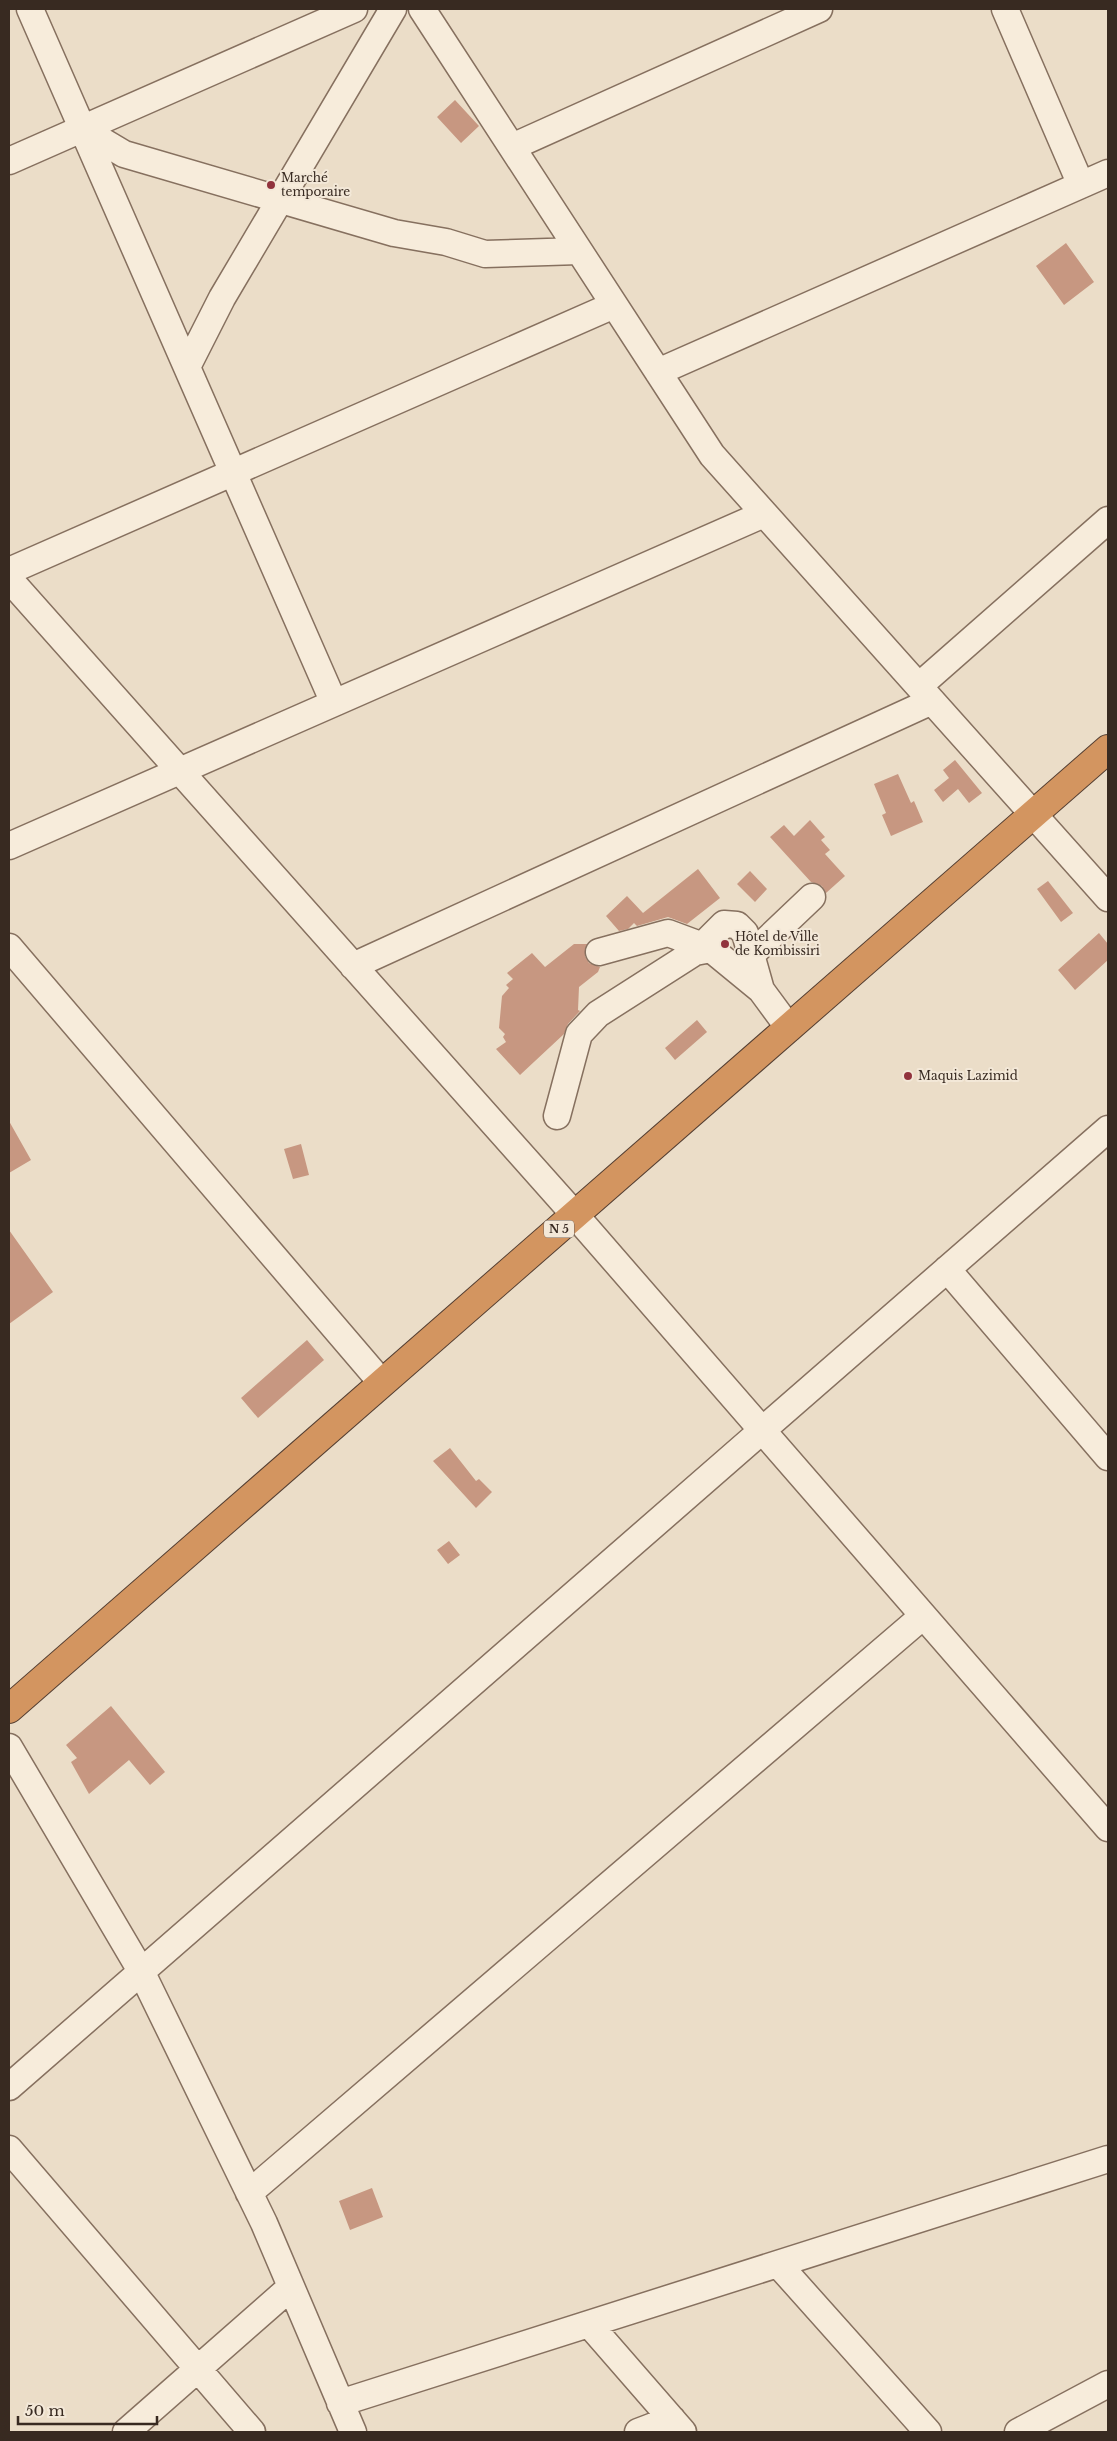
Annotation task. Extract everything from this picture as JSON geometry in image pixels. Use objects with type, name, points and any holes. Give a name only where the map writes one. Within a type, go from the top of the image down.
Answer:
[{"type":"highway","name":"N 5","points":[[9,1709],[1108,749]]},
{"type":"street","points":[[30,9],[334,703]]},
{"type":"street","points":[[9,161],[354,9]]},
{"type":"street","points":[[187,368],[222,298],[393,9]]},
{"type":"street","points":[[422,9],[712,455],[1108,898]]},
{"type":"street","points":[[512,147],[819,9]]},
{"type":"street","points":[[1005,9],[1081,186]]},
{"type":"street","points":[[82,129],[124,154],[394,233],[446,242],[485,254],[579,251]]},
{"type":"street","points":[[658,372],[1108,173]]},
{"type":"street","points":[[9,571],[614,305]]},
{"type":"street","points":[[9,846],[764,514]]},
{"type":"street","points":[[353,966],[926,694],[1108,520]]},
{"type":"street","points":[[9,579],[575,1215],[923,1616],[1103,1811]]},
{"type":"street","points":[[750,955],[812,897]]},
{"type":"street","points":[[711,950],[710,939],[724,924],[737,925],[746,933],[750,955],[762,990],[789,1028]]},
{"type":"street","points":[[599,952],[668,932],[711,950],[762,990]]},
{"type":"street","points":[[9,948],[382,1384]]},
{"type":"street","points":[[557,1116],[579,1034],[598,1014],[687,957],[695,952],[711,950]]},
{"type":"street","points":[[9,2087],[1108,1129]]},
{"type":"street","points":[[947,1269],[1106,1451]]},
{"type":"street","points":[[249,2193],[923,1616]]},
{"type":"street","points":[[9,1747],[141,1971],[249,2193],[353,2432]]},
{"type":"street","points":[[9,2149],[252,2432]]},
{"type":"street","points":[[340,2403],[1108,2159]]},
{"type":"street","points":[[778,2264],[928,2432]]},
{"type":"street","points":[[126,2432],[291,2287]]},
{"type":"street","points":[[589,2324],[678,2426]]},
{"type":"street","points":[[1018,2432],[1108,2384]]},
{"type":"street","points":[[638,2432],[678,2426]]},
{"type":"building","points":[[455,100],[479,126],[461,143],[437,117]]},
{"type":"building","points":[[1066,243],[1094,282],[1064,305],[1036,266]]},
{"type":"building","points":[[955,760],[982,793],[969,803],[958,789],[943,802],[934,790],[949,778],[943,770]]},
{"type":"building","points":[[898,774],[911,803],[914,801],[923,822],[891,836],[882,815],[886,813],[874,784]]},
{"type":"building","points":[[810,820],[825,837],[821,840],[830,850],[825,854],[845,876],[826,893],[822,886],[811,882],[770,837],[784,825],[794,836]]},
{"type":"building","points":[[698,869],[720,898],[687,924],[668,917],[637,926],[634,923],[628,929],[619,931],[606,916],[627,896],[643,913]]},
{"type":"building","points":[[750,871],[767,889],[755,902],[737,884]]},
{"type":"building","points":[[1048,881],[1073,913],[1061,922],[1037,889]]},
{"type":"building","points":[[1099,933],[1108,944],[1108,960],[1075,990],[1058,970]]},
{"type":"building","points":[[574,944],[587,944],[585,956],[589,963],[600,967],[598,972],[579,987],[578,1010],[580,1011],[568,1024],[564,1034],[520,1075],[496,1049],[506,1042],[503,1037],[505,1034],[499,1028],[502,996],[509,988],[506,985],[513,979],[507,973],[532,953],[545,967]]},
{"type":"building","points":[[697,1020],[707,1032],[675,1060],[665,1048]]},
{"type":"building","points":[[9,1121],[31,1160],[9,1173]]},
{"type":"building","points":[[301,1144],[309,1175],[293,1179],[284,1149]]},
{"type":"building","points":[[9,1230],[53,1292],[9,1324]]},
{"type":"building","points":[[307,1340],[324,1360],[258,1418],[241,1398]]},
{"type":"building","points":[[450,1448],[476,1481],[479,1479],[492,1492],[476,1508],[433,1461]]},
{"type":"building","points":[[449,1541],[460,1555],[448,1564],[437,1550]]},
{"type":"building","points":[[111,1706],[165,1772],[150,1785],[129,1760],[89,1794],[71,1762],[77,1758],[66,1745]]},
{"type":"building","points":[[372,2188],[383,2217],[350,2230],[339,2201]]},
{"type":"place","name":"Marché temporaire","points":[[271,185]]},
{"type":"place","name":"Hôtel de Ville de Kombissiri","points":[[725,944]]},
{"type":"place","name":"Maquis Lazimid","points":[[908,1076]]}]
